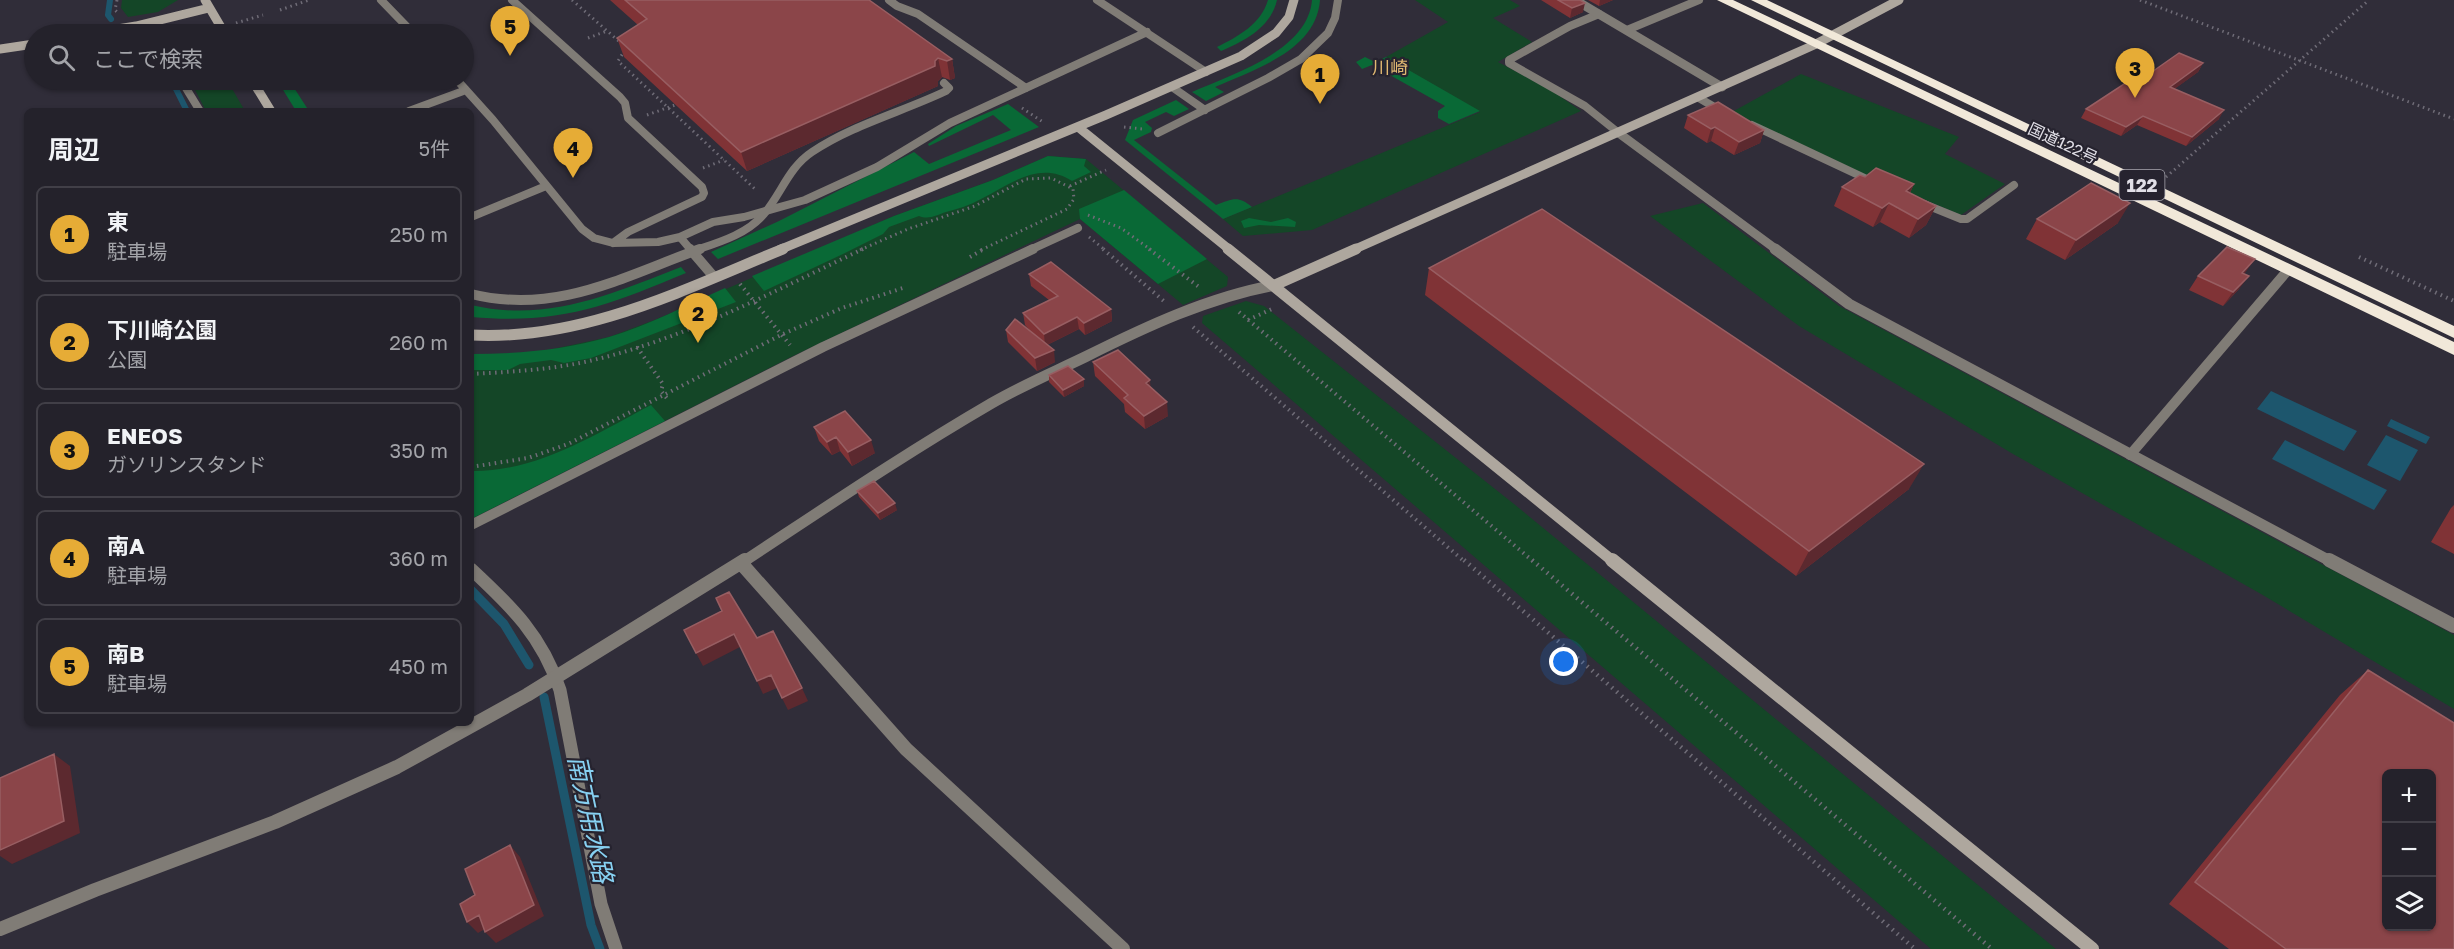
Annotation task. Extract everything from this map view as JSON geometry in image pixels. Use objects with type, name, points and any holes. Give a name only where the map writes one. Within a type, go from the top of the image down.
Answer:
[{"type":"highway","name":"国道122号","points":[[1723,0],[2454,349]]},
{"type":"highway","name":"国道122号","points":[[1757,0],[2454,333]]},
{"type":"street","points":[[474,335],[531,334],[585,326],[662,299],[1078,127],[1253,50],[1276,33],[1289,17],[1294,0]]},
{"type":"street","points":[[1575,0],[1722,87]]},
{"type":"street","points":[[474,726],[741,563],[910,452],[994,402],[1119,340],[1179,314],[1247,290],[1275,285],[1620,134],[1814,45],[1899,0]]},
{"type":"street","points":[[153,24],[207,4],[219,24]]},
{"type":"street","points":[[0,50],[24,46]]},
{"type":"street","points":[[258,90],[269,108]]},
{"type":"street","points":[[1078,127],[2092,949]]},
{"type":"street","points":[[1620,134],[1850,304],[2454,626]]},
{"type":"street","points":[[741,563],[906,749],[1123,949]]},
{"type":"street","points":[[0,929],[339,795],[445,743],[474,726]]},
{"type":"lane","points":[[381,0],[404,24]]},
{"type":"lane","points":[[512,0],[620,97],[625,103],[628,118],[702,187],[704,193],[702,196],[638,227],[613,243]]},
{"type":"lane","points":[[889,0],[897,6],[918,14],[1026,87]]},
{"type":"lane","points":[[1097,0],[1206,72]]},
{"type":"lane","points":[[1158,133],[1302,59],[1332,27],[1337,14],[1338,0]]},
{"type":"lane","points":[[1627,30],[1699,0]]},
{"type":"lane","points":[[1599,14],[1570,26],[1509,60],[1509,63],[1585,106],[1606,120],[1620,134]]},
{"type":"lane","points":[[417,108],[466,90],[582,229],[594,237],[613,243],[637,244],[680,237],[712,222],[744,217],[805,200],[844,184],[899,154],[939,128],[1147,32]]},
{"type":"lane","points":[[474,295],[501,300],[530,301],[568,296],[613,284],[729,237],[749,227],[765,214],[808,154],[946,91],[949,88],[944,83]]},
{"type":"lane","points":[[1172,87],[1204,110]]},
{"type":"lane","points":[[187,90],[198,108]]},
{"type":"lane","points":[[1699,98],[1729,115]]},
{"type":"lane","points":[[1740,120],[1880,186]]},
{"type":"lane","points":[[1910,198],[1961,219],[1967,219],[2014,185]]},
{"type":"lane","points":[[474,216],[546,186]]},
{"type":"lane","points":[[474,523],[823,347],[1078,228]]},
{"type":"lane","points":[[680,237],[714,277]]},
{"type":"lane","points":[[2130,455],[2288,270]]},
{"type":"lane","points":[[474,572],[494,589],[530,632],[552,665],[560,690],[601,904],[616,949]]},
{"type":"path","points":[[280,9],[309,0]]},
{"type":"path","points":[[572,0],[625,46],[618,61],[755,189]]},
{"type":"path","points":[[2140,0],[2454,119]]},
{"type":"path","points":[[2151,189],[2369,0]]},
{"type":"path","points":[[235,23],[263,15]]},
{"type":"path","points":[[588,38],[607,31]]},
{"type":"path","points":[[646,116],[675,105]]},
{"type":"path","points":[[1021,107],[1048,126]]},
{"type":"path","points":[[1121,126],[1152,130],[1158,133]]},
{"type":"path","points":[[1070,186],[1107,170]]},
{"type":"path","points":[[474,374],[550,370],[586,363],[637,347],[753,299],[839,262],[890,236],[974,207],[1019,183],[1036,177],[1051,177],[1073,189],[1074,199],[1067,209],[1001,239],[963,261]]},
{"type":"path","points":[[1067,209],[1076,212]]},
{"type":"path","points":[[1085,214],[1121,228],[1208,294]]},
{"type":"path","points":[[1078,228],[1915,949]]},
{"type":"path","points":[[2359,257],[2454,301]]},
{"type":"path","points":[[735,279],[783,334],[790,346],[787,349]]},
{"type":"path","points":[[474,467],[508,463],[568,444],[783,334],[842,308],[914,284]]},
{"type":"path","points":[[1231,306],[1992,949]]},
{"type":"path","points":[[1248,320],[1275,308]]},
{"type":"path","points":[[637,347],[663,384],[661,391],[669,401]]},
{"type":"green space","points":[[122,0],[178,0],[158,12],[128,17],[121,8]]},
{"type":"green space","points":[[1268,0],[1277,0],[1274,10],[1256,32],[1221,51],[1217,47],[1241,34],[1255,23]]},
{"type":"green space","points":[[1312,0],[1320,0],[1316,18],[1308,33],[1296,45],[1265,65],[1215,87],[1224,92],[1206,101],[1192,92],[1246,68],[1283,47],[1297,33],[1307,18]]},
{"type":"green space","points":[[1415,0],[1510,0],[1520,6],[1493,18],[1532,42],[1498,62],[1551,90],[1581,111],[1312,230],[1243,236],[1223,219],[1480,112],[1386,57],[1448,22]]},
{"type":"green space","points":[[1365,57],[1375,62],[1386,57],[1480,111],[1449,124],[1438,118],[1438,111],[1445,106],[1372,65],[1362,69],[1356,62]]},
{"type":"green space","points":[[1801,74],[1959,137],[1945,154],[2005,184],[1961,215],[1862,173],[1732,112]]},
{"type":"green space","points":[[195,90],[233,90],[243,108],[204,108]]},
{"type":"green space","points":[[283,90],[295,90],[307,108],[294,108]]},
{"type":"green space","points":[[1176,100],[1189,109],[1174,116],[1166,112],[1145,122],[1152,128],[1151,132],[1134,140],[1216,205],[1235,199],[1252,207],[1223,219],[1125,140],[1133,120]]},
{"type":"green space","points":[[1008,104],[1039,127],[718,259],[711,252],[779,221],[914,152],[929,164],[1011,130],[993,115],[929,146],[928,144],[956,126]]},
{"type":"green space","points":[[1048,156],[1086,159],[1228,277],[1227,286],[1183,305],[1080,219],[793,356],[474,517],[474,354],[510,354],[548,350],[609,337],[657,319],[894,216],[993,180]]},
{"type":"green space","points":[[1048,156],[1086,159],[1084,166],[1091,172],[1072,181],[1060,175],[1048,173],[1025,176],[964,207],[933,217],[919,216],[889,227],[883,234],[764,291],[752,276],[894,216],[993,180]]},
{"type":"green space","points":[[1124,190],[1207,259],[1158,284],[1080,219],[1079,209]]},
{"type":"green space","points":[[1703,203],[1839,306],[2454,635],[2454,709],[2261,594],[2013,454],[1799,326],[1650,216]]},
{"type":"green space","points":[[1249,218],[1271,222],[1288,218],[1296,222],[1295,227],[1259,225],[1244,228],[1241,221]]},
{"type":"green space","points":[[681,267],[686,273],[606,304],[582,310],[531,318],[474,317],[474,306],[499,310],[553,308],[579,303]]},
{"type":"green space","points":[[725,288],[736,302],[591,358],[564,363],[551,360],[520,364],[508,370],[474,370],[474,354],[540,350],[575,345],[639,327]]},
{"type":"green space","points":[[1246,301],[1264,306],[1514,504],[2056,949],[1931,949],[1202,323],[1203,316]]},
{"type":"green space","points":[[651,405],[665,421],[474,517],[474,471],[495,470],[519,465],[564,450]]},
{"type":"water","points":[[2271,391],[2357,431],[2344,451],[2257,409]]},
{"type":"water","points":[[2391,419],[2430,437],[2426,444],[2387,426]]},
{"type":"water","points":[[2386,435],[2418,450],[2400,481],[2367,465]]},
{"type":"water","points":[[2285,440],[2387,490],[2374,510],[2272,459]]},
{"type":"building","points":[[625,0],[869,0],[952,59],[947,61],[938,58],[935,66],[741,152],[617,38],[647,19]]},
{"type":"building","points":[[1558,0],[1580,0],[1585,3],[1572,8]]},
{"type":"building","points":[[2179,53],[2203,63],[2170,87],[2224,110],[2192,137],[2143,116],[2126,127],[2086,109],[2133,78],[2139,81]]},
{"type":"building","points":[[1718,102],[1764,130],[1739,142],[1715,127],[1711,129],[1688,115]]},
{"type":"building","points":[[1876,168],[1914,184],[1906,191],[1936,206],[1918,219],[1889,203],[1882,208],[1842,187],[1860,175],[1865,177]]},
{"type":"building","points":[[2091,183],[2130,203],[2076,240],[2037,219]]},
{"type":"building","points":[[1542,209],[1924,464],[1809,551],[1429,268]]},
{"type":"building","points":[[2227,247],[2255,259],[2242,273],[2249,276],[2233,292],[2198,276]]},
{"type":"building","points":[[1051,262],[1111,309],[1084,323],[1077,317],[1044,334],[1023,313],[1058,296],[1029,274]]},
{"type":"building","points":[[1015,319],[1054,350],[1035,358],[1006,330]]},
{"type":"building","points":[[1118,350],[1150,380],[1146,383],[1167,402],[1144,416],[1124,398],[1128,395],[1093,362]]},
{"type":"building","points":[[1068,366],[1084,379],[1063,390],[1049,375]]},
{"type":"building","points":[[845,411],[871,440],[848,452],[836,437],[827,442],[814,427]]},
{"type":"building","points":[[874,481],[895,503],[878,513],[857,491]]},
{"type":"building","points":[[729,592],[757,638],[773,631],[802,688],[782,698],[771,675],[757,681],[734,634],[696,653],[684,630],[722,611],[716,598]]},
{"type":"building","points":[[2368,670],[2454,723],[2454,949],[2286,949],[2195,882]]},
{"type":"building","points":[[54,754],[64,821],[0,850],[0,778]]},
{"type":"building","points":[[510,845],[534,905],[485,932],[479,915],[467,922],[460,904],[475,895],[465,869]]},
{"type":"waterway","name":"南方用水路","points":[[110,0],[108,15],[111,19]]},
{"type":"waterway","name":"南方用水路","points":[[176,90],[186,108]]},
{"type":"waterway","name":"南方用水路","points":[[474,593],[504,624],[529,665]]},
{"type":"waterway","name":"南方用水路","points":[[544,697],[591,925],[600,949]]},
{"type":"place","name":"南B","points":[[510,56]]},
{"type":"place","name":"ENEOS","points":[[2135,98]]},
{"type":"place","name":"東","points":[[1320,104]]},
{"type":"place","name":"南A","points":[[573,178]]},
{"type":"place","name":"下川崎公園","points":[[698,343]]},
{"type":"district","name":"川崎","points":[[1390,67]]}]
